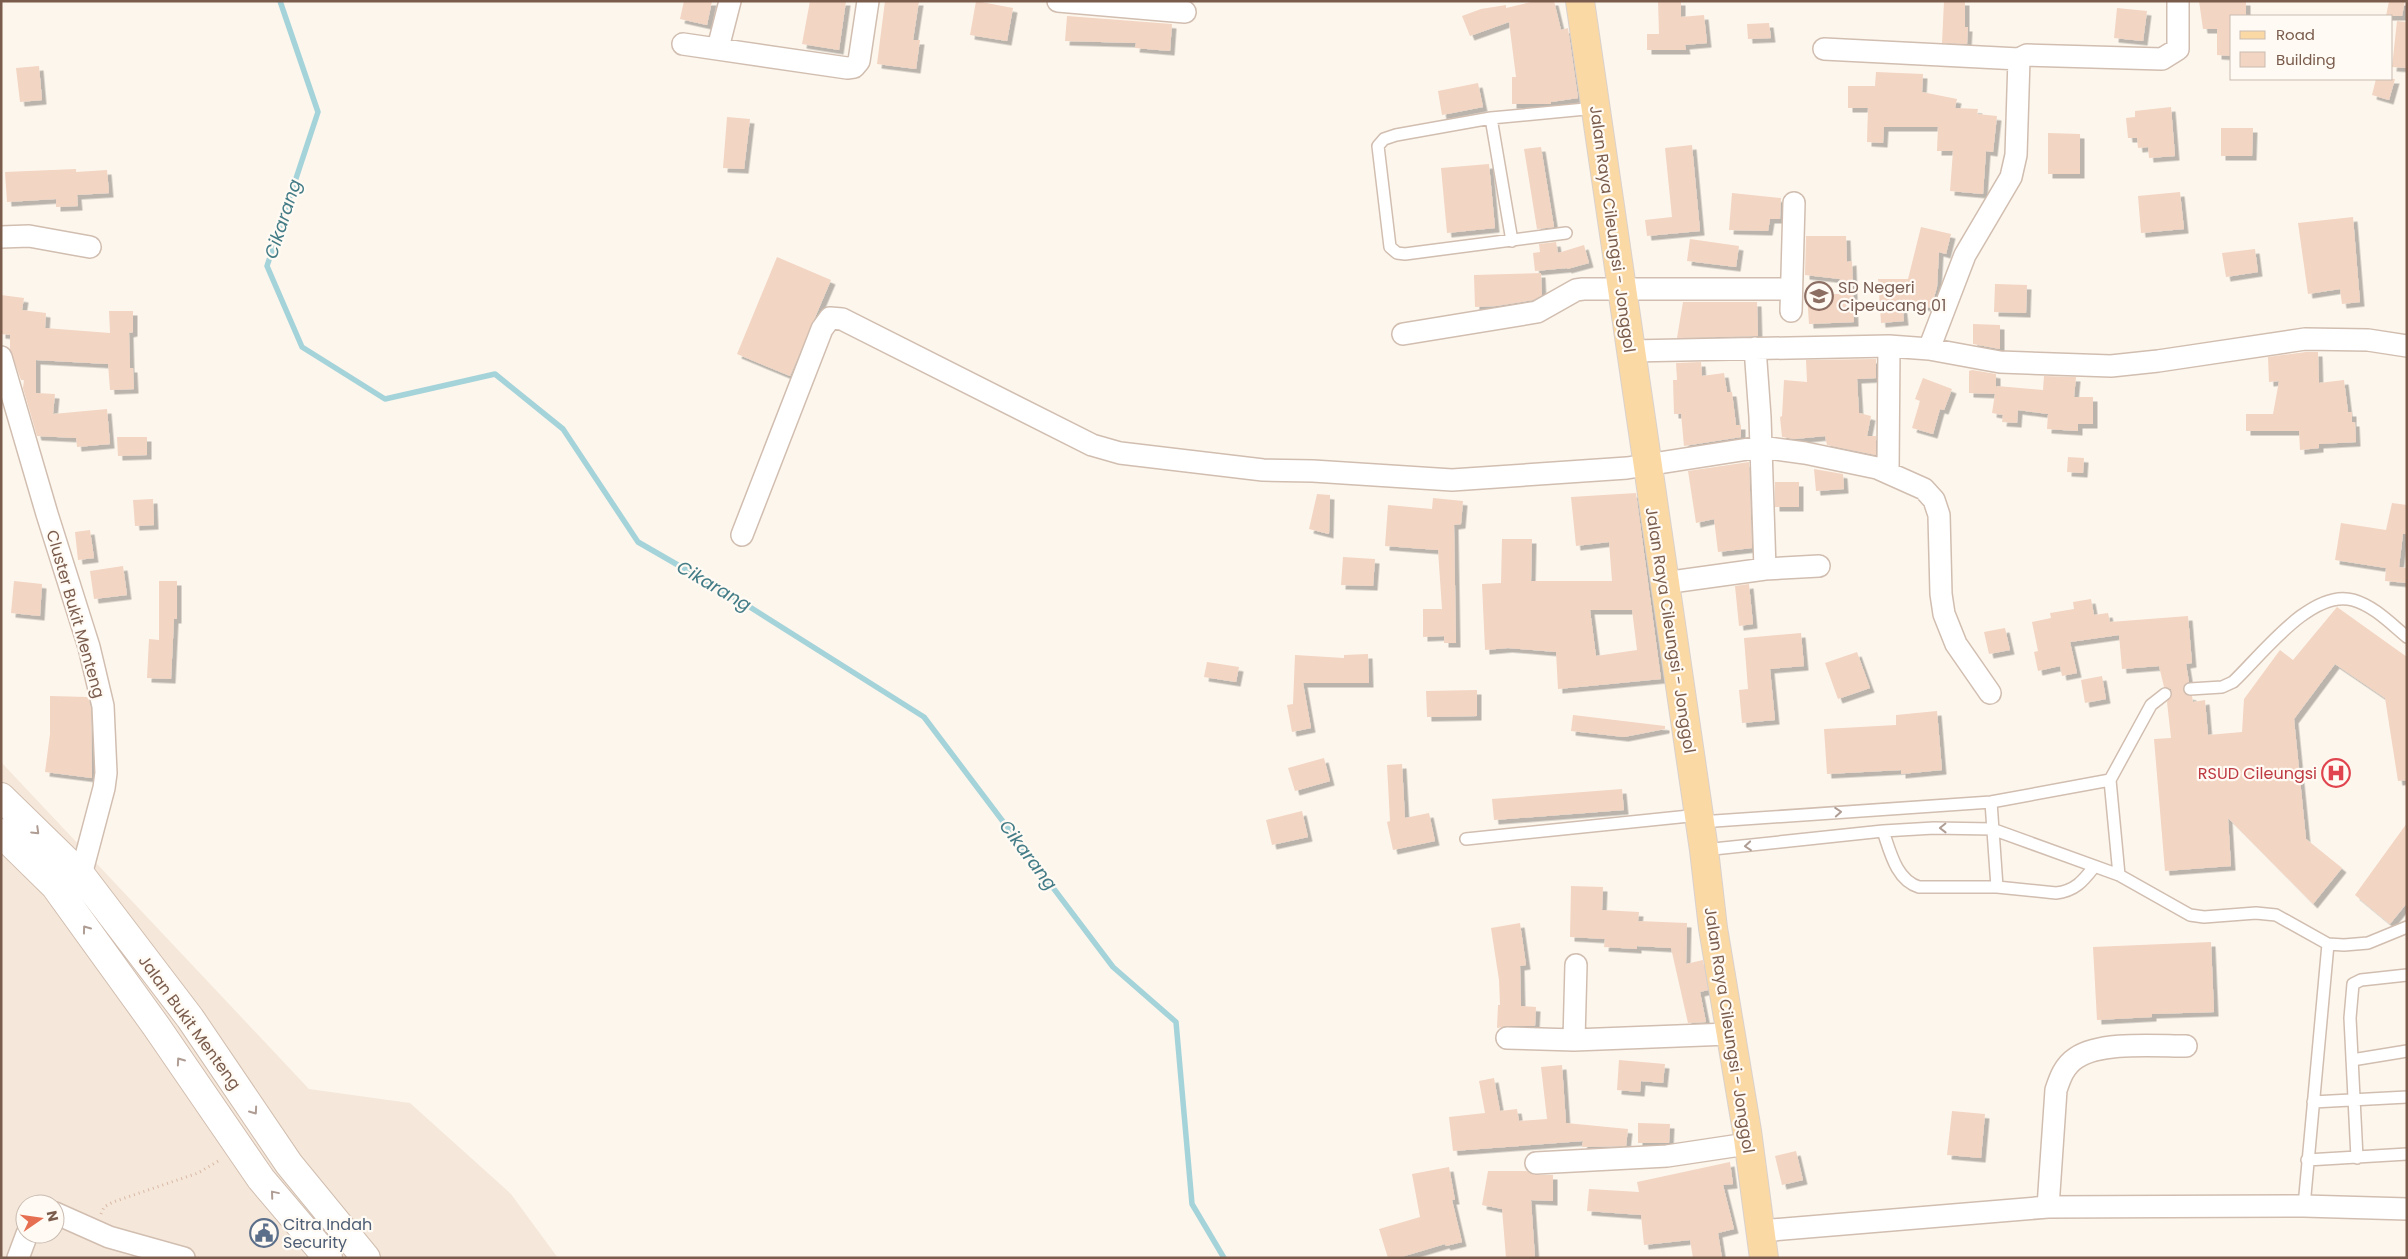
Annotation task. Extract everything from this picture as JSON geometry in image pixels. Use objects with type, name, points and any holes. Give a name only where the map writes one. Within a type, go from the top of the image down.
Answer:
[{"type":"main road","name":"Jalan Raya Cileungsi - Jonggol","points":[[1580,1],[1620,288],[1704,850],[1713,928],[1764,1258]]},
{"type":"street","points":[[718,48],[730,1]]},
{"type":"street","points":[[683,44],[847,68],[854,67],[859,61],[868,1]]},
{"type":"street","points":[[1058,1],[1185,12]]},
{"type":"street","points":[[1824,49],[2019,59],[2027,56],[2162,59],[2178,49],[2178,1]]},
{"type":"street","points":[[1929,349],[1965,255],[2011,177],[2016,155],[2019,59]]},
{"type":"street","points":[[1791,311],[1790,289],[1794,203]]},
{"type":"street","points":[[1,237],[28,236],[90,247]]},
{"type":"street","points":[[1404,334],[1537,312],[1583,288],[1790,289]]},
{"type":"street","points":[[742,536],[822,329],[830,318],[842,319],[1092,445],[1120,453],[1263,470],[1313,471],[1452,480],[1646,465],[1761,446],[1805,453],[1888,472],[1924,489],[1934,500],[1939,514],[1941,594],[1944,614],[1956,644],[1990,693]]},
{"type":"street","points":[[1631,352],[1889,346],[1929,349],[2000,362],[2111,366],[2158,361],[2305,338],[2333,338],[2407,346]]},
{"type":"street","points":[[1888,472],[1889,346]]},
{"type":"street","points":[[1755,348],[1761,446],[1765,569]]},
{"type":"street","name":"Cluster Bukit Menteng","points":[[1,357],[44,504],[90,647],[104,706],[104,788],[81,874]]},
{"type":"street","points":[[1664,584],[1765,569],[1819,566]]},
{"type":"street","name":"Jalan Bukit Menteng","points":[[1,797],[81,874],[190,1018],[289,1164],[366,1258]]},
{"type":"street","name":"Jalan Bukit Menteng","points":[[1,833],[55,886],[156,1026],[261,1179],[328,1258]]},
{"type":"street","points":[[1574,1040],[1576,965]]},
{"type":"street","points":[[1507,1038],[1574,1040],[1729,1034]]},
{"type":"street","points":[[2048,1207],[2056,1090],[2060,1076],[2067,1066],[2087,1052],[2118,1047],[2186,1046]]},
{"type":"street","points":[[1536,1163],[1667,1156],[1747,1144]]},
{"type":"street","points":[[1761,1231],[2048,1207],[2304,1206],[2407,1209]]},
{"type":"street","points":[[65,1218],[109,1237],[184,1258]]},
{"type":"street","points":[[18,1258],[23,1244]]},
{"type":"lane","points":[[1566,233],[1405,254],[1397,253],[1390,246],[1378,146],[1384,139],[1396,135],[1492,118],[1596,108]]},
{"type":"lane","points":[[1492,118],[1512,241]]},
{"type":"lane","points":[[2190,689],[2222,686],[2233,682],[2311,608],[2333,600],[2351,599],[2363,604],[2377,612],[2407,637]]},
{"type":"lane","points":[[2119,875],[2110,780],[2151,705],[2165,694]]},
{"type":"lane","points":[[1466,839],[1699,819],[1991,802],[2110,780]]},
{"type":"lane","points":[[1991,802],[1997,887]]},
{"type":"lane","points":[[1704,850],[1883,831],[1934,828],[1992,828],[2119,875],[2176,909],[2190,915],[2204,917],[2256,913],[2276,915],[2328,944],[2368,943],[2407,927]]},
{"type":"lane","points":[[1883,831],[1894,863],[1905,879],[1914,886],[1924,888],[1997,887],[2056,894],[2079,885],[2094,866]]},
{"type":"lane","points":[[2304,1206],[2328,944]]},
{"type":"lane","points":[[2357,1158],[2356,1098],[2350,1018],[2353,984],[2361,980],[2407,975]]},
{"type":"lane","points":[[2352,1060],[2407,1051]]},
{"type":"lane","points":[[2313,1102],[2356,1098],[2407,1097]]},
{"type":"lane","points":[[2307,1160],[2407,1154]]},
{"type":"path","points":[[109,1237],[102,1222],[101,1213],[104,1207],[144,1190],[198,1174],[239,1148]]},
{"type":"shaded area","points":[[1,762],[309,1089],[410,1103],[511,1194],[558,1258],[1,1258]]},
{"type":"building","points":[[684,1],[712,1],[707,25],[680,19]]},
{"type":"building","points":[[810,1],[846,1],[839,50],[802,44]]},
{"type":"building","points":[[885,1],[919,1],[913,40],[920,40],[916,69],[877,64]]},
{"type":"building","points":[[976,1],[1013,8],[1007,41],[970,35]]},
{"type":"building","points":[[1535,1],[1554,1],[1561,30],[1568,28],[1578,98],[1551,102],[1551,104],[1512,104],[1512,77],[1516,77],[1509,22],[1470,36],[1462,16],[1481,9],[1506,5],[1506,8]]},
{"type":"building","points":[[1658,1],[1681,1],[1681,17],[1704,15],[1707,43],[1685,45],[1686,50],[1647,50],[1647,34],[1659,34]]},
{"type":"building","points":[[1944,1],[1965,1],[1965,27],[1968,27],[1967,44],[1942,43]]},
{"type":"building","points":[[2199,1],[2246,1],[2246,15],[2230,15],[2230,56],[2217,55],[2217,29],[2203,29]]},
{"type":"building","points":[[2389,1],[2405,1],[2402,16],[2386,15]]},
{"type":"building","points":[[2117,8],[2147,11],[2143,41],[2114,38]]},
{"type":"building","points":[[1067,16],[1172,24],[1170,51],[1135,48],[1136,43],[1065,41]]},
{"type":"building","points":[[2397,21],[2407,22],[2407,68],[2393,67]]},
{"type":"building","points":[[1769,23],[1771,38],[1748,39],[1747,24]]},
{"type":"building","points":[[39,66],[42,100],[20,102],[16,68]]},
{"type":"building","points":[[1876,72],[1923,74],[1922,92],[1957,99],[1955,108],[1978,109],[1977,114],[1997,116],[1993,152],[1986,151],[1983,194],[1950,191],[1953,151],[1937,151],[1938,127],[1884,127],[1883,143],[1867,142],[1868,108],[1848,108],[1848,86],[1875,86]]},
{"type":"building","points":[[2395,79],[2389,100],[2372,95],[2376,80]]},
{"type":"building","points":[[1478,83],[1483,107],[1442,115],[1438,91]]},
{"type":"building","points":[[2171,107],[2175,156],[2149,158],[2148,147],[2138,148],[2137,138],[2128,138],[2126,118],[2135,117],[2135,111]]},
{"type":"building","points":[[727,117],[750,119],[744,169],[723,168]]},
{"type":"building","points":[[2221,128],[2253,128],[2252,156],[2221,156]]},
{"type":"building","points":[[2048,133],[2080,134],[2080,174],[2048,174]]},
{"type":"building","points":[[1692,145],[1700,231],[1647,236],[1645,220],[1672,217],[1665,148]]},
{"type":"building","points":[[1541,147],[1554,227],[1537,229],[1524,149]]},
{"type":"building","points":[[1489,164],[1495,228],[1447,233],[1441,168]]},
{"type":"building","points":[[76,169],[76,172],[107,170],[109,193],[77,195],[78,206],[56,207],[56,199],[7,202],[5,172]]},
{"type":"building","points":[[2180,192],[2184,229],[2141,233],[2138,196]]},
{"type":"building","points":[[1732,193],[1781,198],[1780,219],[1770,219],[1768,231],[1729,230]]},
{"type":"building","points":[[2353,217],[2360,302],[2342,304],[2340,289],[2308,294],[2298,223]]},
{"type":"building","points":[[1921,227],[1951,234],[1946,254],[1939,252],[1937,287],[1931,308],[1902,301],[1904,321],[1881,323],[1878,279],[1908,279]]},
{"type":"building","points":[[1806,236],[1846,236],[1847,262],[1852,261],[1854,322],[1809,324],[1807,294],[1839,294],[1840,279],[1805,275]]},
{"type":"building","points":[[1690,239],[1739,246],[1736,267],[1687,261]]},
{"type":"building","points":[[1556,242],[1558,253],[1584,245],[1589,263],[1567,269],[1535,271],[1533,253],[1540,252],[1539,244]]},
{"type":"building","points":[[2255,249],[2258,272],[2226,277],[2222,253]]},
{"type":"building","points":[[777,257],[831,280],[790,376],[737,354]]},
{"type":"building","points":[[1541,273],[1542,295],[1533,300],[1496,306],[1475,307],[1474,275]]},
{"type":"building","points":[[1995,284],[2027,285],[2026,313],[1994,312]]},
{"type":"building","points":[[1,295],[24,298],[22,310],[46,313],[45,328],[110,333],[109,311],[133,311],[133,332],[129,333],[130,368],[133,368],[134,389],[110,390],[108,364],[36,360],[36,393],[55,394],[53,414],[107,409],[110,444],[77,447],[76,438],[37,436],[23,388],[24,380],[21,380],[10,349],[10,335],[1,334]]},
{"type":"building","points":[[1683,302],[1757,302],[1758,336],[1677,338]]},
{"type":"building","points":[[1973,324],[2000,325],[2000,349],[1973,344]]},
{"type":"building","points":[[2318,352],[2319,383],[2344,380],[2348,412],[2352,412],[2352,422],[2355,422],[2356,442],[2319,444],[2319,448],[2300,450],[2299,431],[2246,431],[2246,414],[2273,414],[2279,381],[2269,382],[2268,357]]},
{"type":"building","points":[[1876,359],[1876,378],[1857,379],[1859,413],[1871,416],[1867,436],[1876,436],[1876,455],[1827,445],[1825,436],[1795,439],[1782,437],[1780,417],[1782,416],[1784,380],[1807,382],[1806,360]]},
{"type":"building","points":[[1701,362],[1702,376],[1724,373],[1727,392],[1732,392],[1736,425],[1741,425],[1741,437],[1684,446],[1681,414],[1674,414],[1673,380],[1677,380],[1676,363]]},
{"type":"building","points":[[1969,371],[1996,374],[1996,388],[1997,386],[2043,390],[2044,376],[2076,377],[2074,397],[2093,397],[2093,424],[2078,424],[2078,431],[2047,429],[2048,414],[2018,410],[2017,423],[2002,422],[2003,415],[1992,413],[1995,394],[1969,393]]},
{"type":"building","points":[[1923,378],[1952,389],[1944,410],[1940,409],[1933,434],[1912,428],[1920,401],[1915,399]]},
{"type":"building","points":[[117,437],[147,437],[147,455],[118,456]]},
{"type":"building","points":[[2068,457],[2084,458],[2083,473],[2067,472]]},
{"type":"building","points":[[1749,462],[1752,548],[1718,552],[1714,519],[1696,523],[1688,471]]},
{"type":"building","points":[[1814,469],[1843,474],[1844,489],[1816,491]]},
{"type":"building","points":[[1775,482],[1799,482],[1799,507],[1775,507]]},
{"type":"building","points":[[1636,493],[1661,679],[1558,689],[1556,652],[1508,648],[1485,650],[1482,584],[1501,583],[1502,539],[1532,539],[1531,581],[1612,581],[1609,542],[1576,546],[1571,497]],"holes":[[[1590,610],[1632,610],[1637,650],[1596,656]]]},
{"type":"building","points":[[1317,494],[1330,495],[1329,534],[1309,529]]},
{"type":"building","points":[[1433,498],[1463,501],[1461,524],[1454,525],[1456,643],[1444,643],[1444,636],[1423,637],[1423,609],[1442,609],[1438,550],[1385,546],[1388,505],[1432,509]]},
{"type":"building","points":[[153,499],[154,525],[135,526],[133,500]]},
{"type":"building","points":[[2392,503],[2407,505],[2407,534],[2403,534],[2399,567],[2407,568],[2407,583],[2385,581],[2386,568],[2335,560],[2341,523],[2386,530]]},
{"type":"building","points":[[90,530],[94,558],[78,560],[75,532]]},
{"type":"building","points":[[1343,557],[1375,559],[1373,586],[1341,585]]},
{"type":"building","points":[[123,566],[127,595],[94,599],[90,571]]},
{"type":"building","points":[[14,581],[42,584],[40,616],[11,613]]},
{"type":"building","points":[[159,581],[177,581],[177,619],[174,619],[171,679],[147,678],[149,639],[159,640]]},
{"type":"building","points":[[1749,584],[1753,624],[1739,626],[1735,586]]},
{"type":"building","points":[[2091,599],[2094,615],[2108,613],[2110,622],[2188,616],[2192,663],[2186,664],[2189,682],[2184,685],[2183,690],[2186,695],[2192,696],[2193,702],[2205,700],[2208,735],[2242,732],[2244,699],[2280,650],[2293,660],[2337,607],[2407,657],[2407,780],[2398,781],[2385,698],[2335,664],[2294,719],[2306,839],[2342,868],[2313,904],[2228,818],[2231,866],[2165,871],[2154,739],[2171,738],[2167,702],[2172,693],[2171,689],[2164,687],[2159,666],[2122,669],[2119,635],[2070,642],[2077,673],[2062,676],[2060,666],[2038,671],[2034,652],[2038,651],[2032,622],[2051,618],[2050,613],[2074,609],[2073,602]]},
{"type":"building","points":[[2005,628],[2010,650],[1989,654],[1984,632]]},
{"type":"building","points":[[1801,633],[1804,666],[1770,669],[1775,720],[1742,723],[1739,690],[1748,689],[1744,638]]},
{"type":"building","points":[[1857,652],[1870,688],[1838,699],[1825,663]]},
{"type":"building","points":[[1368,654],[1369,683],[1303,683],[1311,728],[1292,732],[1287,705],[1293,704],[1295,655],[1344,658],[1344,655]]},
{"type":"building","points":[[1207,662],[1239,667],[1236,682],[1204,677]]},
{"type":"building","points":[[2102,676],[2106,699],[2085,703],[2081,680]]},
{"type":"building","points":[[1477,690],[1477,716],[1427,717],[1426,691]]},
{"type":"building","points":[[50,696],[88,697],[91,708],[92,778],[45,772],[50,734]]},
{"type":"building","points":[[1937,711],[1942,770],[1901,774],[1901,770],[1827,774],[1824,729],[1896,725],[1896,715]]},
{"type":"building","points":[[1573,715],[1665,726],[1665,729],[1624,737],[1571,731]]},
{"type":"building","points":[[1324,758],[1330,781],[1295,791],[1288,768]]},
{"type":"building","points":[[1402,764],[1405,818],[1429,813],[1435,841],[1393,850],[1387,822],[1390,821],[1387,765]]},
{"type":"building","points":[[1622,789],[1624,810],[1494,820],[1492,799]]},
{"type":"building","points":[[1302,811],[1308,837],[1272,845],[1266,820]]},
{"type":"building","points":[[2407,823],[2407,903],[2390,924],[2355,895]]},
{"type":"building","points":[[1571,886],[1603,887],[1602,910],[1639,912],[1638,921],[1687,923],[1686,964],[1703,960],[1708,990],[1700,992],[1706,1022],[1688,1023],[1671,948],[1637,946],[1637,949],[1604,947],[1605,939],[1570,937]]},
{"type":"building","points":[[1520,923],[1526,965],[1520,966],[1521,1006],[1536,1007],[1535,1026],[1497,1028],[1498,1005],[1500,1005],[1499,980],[1491,928]]},
{"type":"building","points":[[2211,942],[2214,1012],[2152,1014],[2152,1017],[2097,1020],[2093,947]]},
{"type":"building","points":[[1619,1060],[1665,1064],[1663,1083],[1641,1081],[1640,1092],[1617,1090]]},
{"type":"building","points":[[1562,1065],[1566,1123],[1628,1129],[1626,1146],[1582,1147],[1583,1141],[1453,1151],[1449,1117],[1485,1113],[1479,1081],[1494,1078],[1500,1111],[1517,1109],[1519,1121],[1547,1119],[1541,1067]]},
{"type":"building","points":[[1952,1111],[1985,1114],[1981,1158],[1947,1155]]},
{"type":"building","points":[[1638,1123],[1670,1124],[1669,1143],[1638,1143]]},
{"type":"building","points":[[1796,1151],[1803,1180],[1782,1185],[1775,1156]]},
{"type":"building","points":[[1730,1162],[1733,1184],[1723,1185],[1734,1229],[1718,1233],[1722,1258],[1693,1258],[1690,1240],[1644,1245],[1641,1215],[1587,1211],[1589,1189],[1639,1192],[1637,1182]]},
{"type":"building","points":[[1449,1167],[1455,1200],[1452,1200],[1462,1242],[1446,1246],[1445,1244],[1398,1258],[1388,1258],[1379,1229],[1420,1217],[1412,1174]]},
{"type":"building","points":[[1488,1171],[1526,1171],[1536,1175],[1553,1175],[1553,1201],[1531,1200],[1535,1258],[1506,1258],[1502,1209],[1482,1205]]},
{"type":"waterway","name":"Cikarang","points":[[280,1],[318,112],[267,266],[302,347],[385,399],[495,374],[563,429],[638,542],[742,602],[924,717],[1113,967],[1176,1022],[1192,1204],[1224,1258]]},
{"type":"place","name":"SD Negeri Cipeucang 01","points":[[1819,296]]},
{"type":"place","name":"RSUD Cileungsi","points":[[2336,773]]},
{"type":"place","name":"Citra Indah Security","points":[[264,1233]]}]
